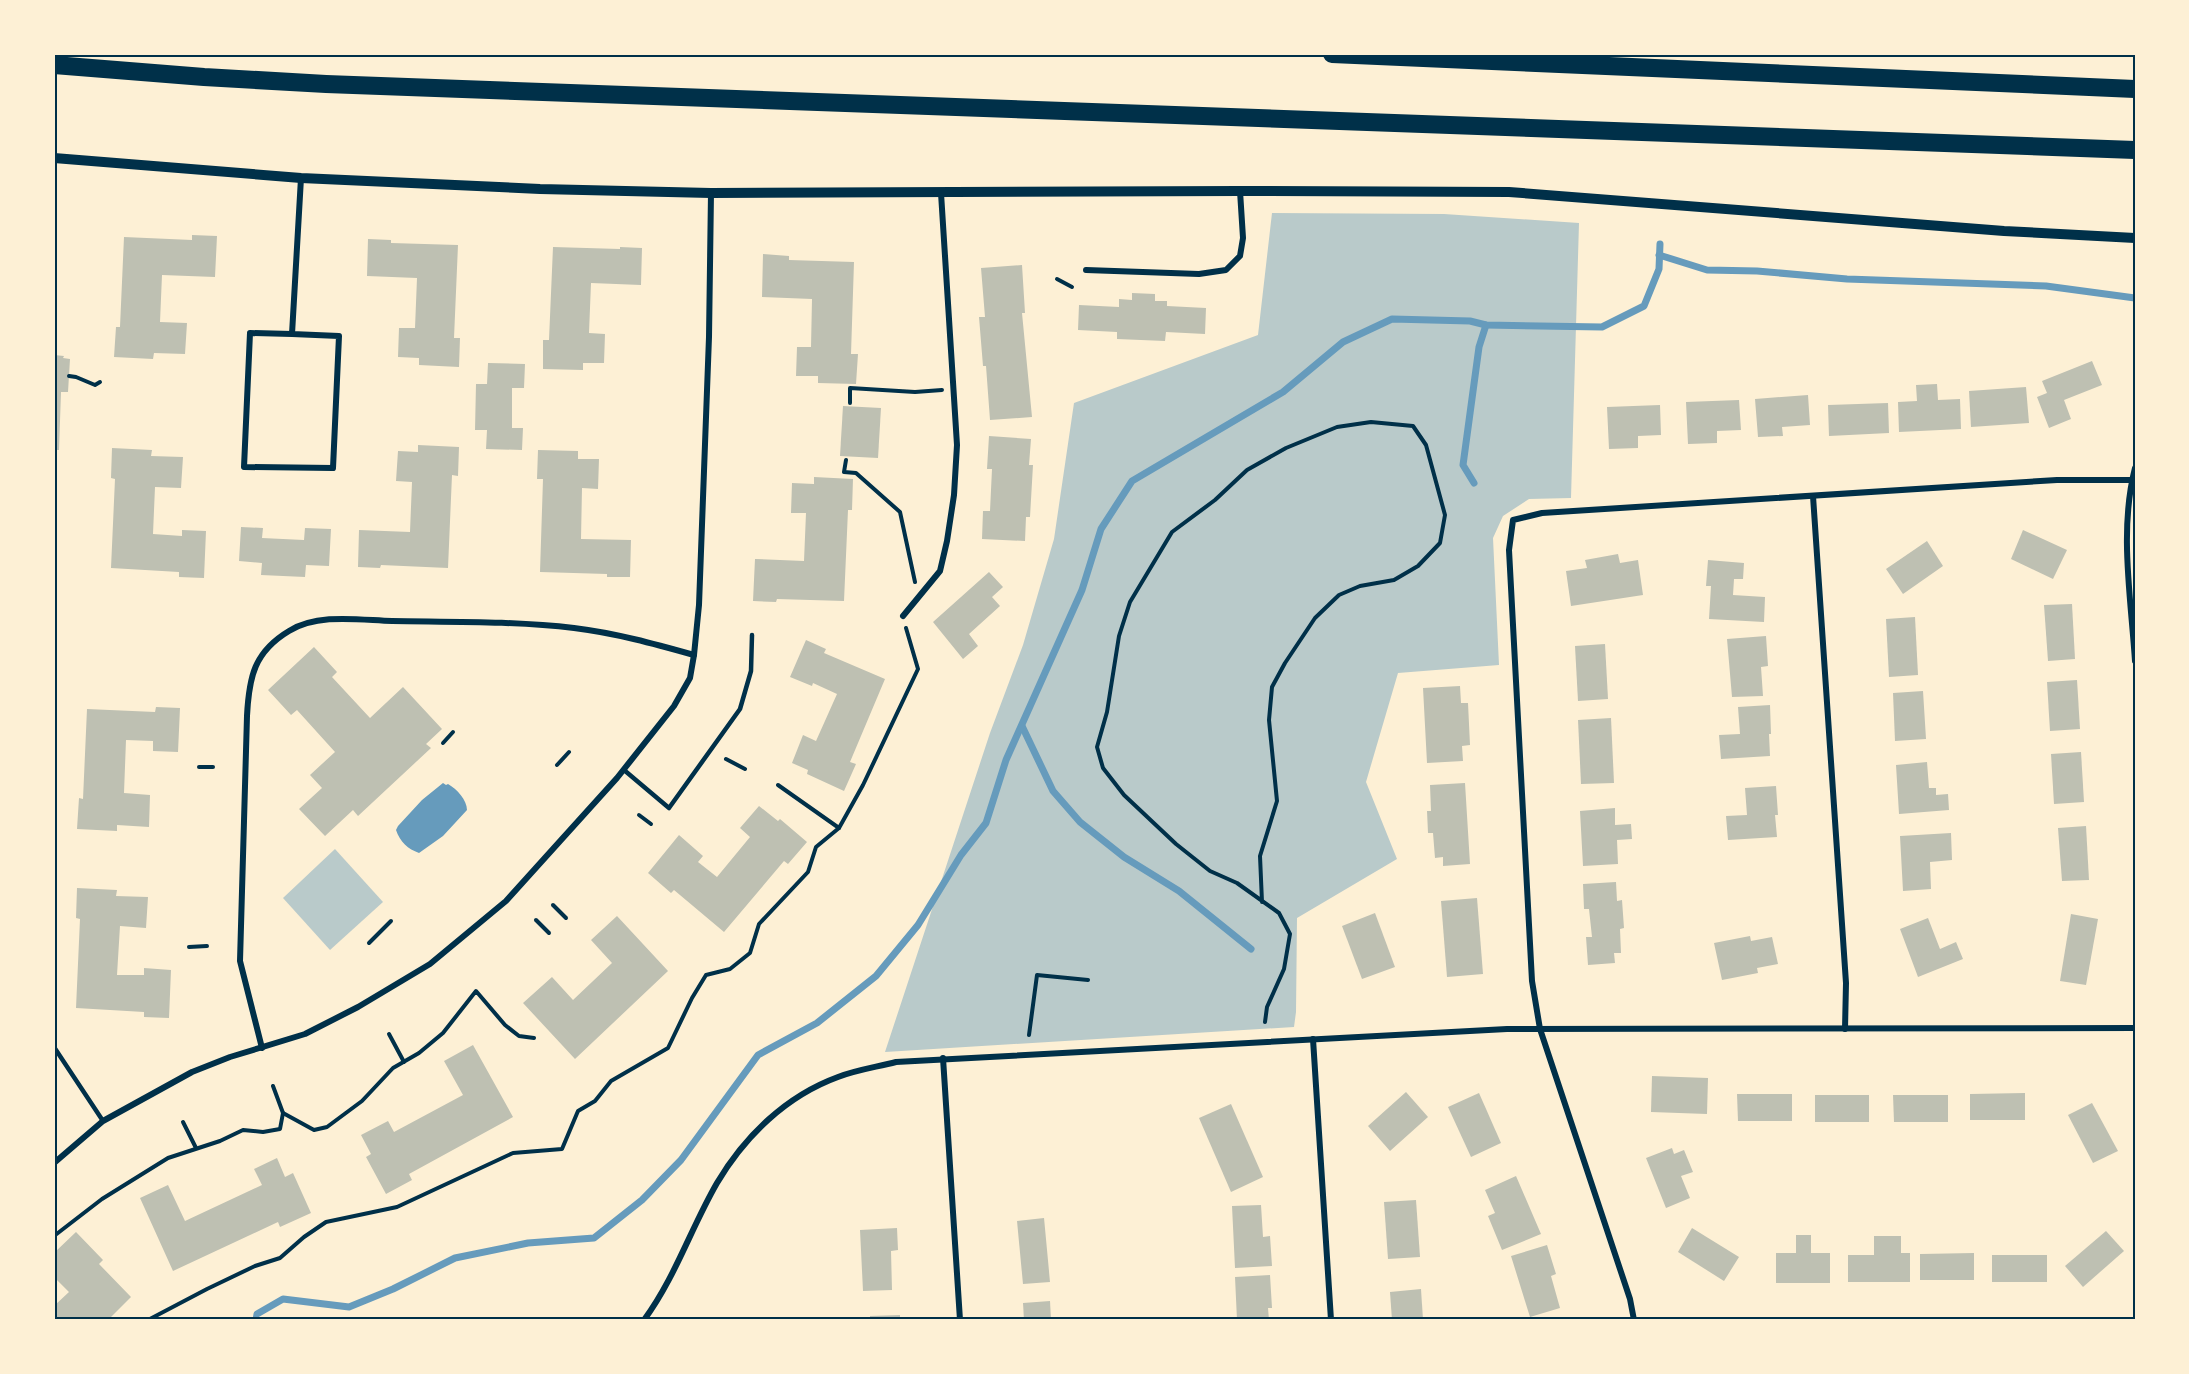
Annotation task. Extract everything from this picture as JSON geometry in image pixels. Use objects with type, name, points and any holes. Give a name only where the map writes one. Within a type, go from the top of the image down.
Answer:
[{"type":"highway","points":[[1332,54],[2135,89]]},
{"type":"highway","points":[[54,65],[326,84],[2135,150]]},
{"type":"street","points":[[54,158],[301,178],[540,189],[711,193],[1509,192],[1957,227],[2135,238]]},
{"type":"street","points":[[292,334],[301,178]]},
{"type":"street","points":[[1086,270],[1199,274],[1226,270],[1240,256],[1244,238],[1240,191]]},
{"type":"street","points":[[54,1163],[103,1121],[192,1072],[304,1034],[358,1007],[430,964],[506,901],[624,770],[674,706],[690,678],[699,605],[708,361],[711,193]]},
{"type":"street","points":[[903,616],[940,571],[954,495],[957,445],[941,193]]},
{"type":"street","points":[[250,333],[292,334],[339,336],[333,468],[244,466],[250,333]]},
{"type":"street","points":[[2135,468],[2127,537],[2135,661]]},
{"type":"street","points":[[1634,1320],[1630,1299],[1540,1029],[1532,981],[1509,550],[1513,520],[1542,513],[2057,480],[2132,480]]},
{"type":"street","points":[[1812,496],[1846,983],[1845,1029]]},
{"type":"street","points":[[262,1048],[240,961],[246,736],[253,668],[276,640],[290,630],[308,622],[342,619],[538,624],[614,634],[694,654]]},
{"type":"street","points":[[644,1320],[684,1252],[717,1185],[735,1155],[768,1118],[793,1100],[838,1077],[896,1062],[1507,1029],[2135,1028]]},
{"type":"street","points":[[1313,1039],[1330,1320]]},
{"type":"street","points":[[943,1058],[960,1320]]},
{"type":"street","points":[[652,1309],[652,1320]]},
{"type":"lane","points":[[624,770],[669,808],[740,709],[751,671],[753,635]]},
{"type":"lane","points":[[54,1047],[103,1121]]},
{"type":"path","points":[[1057,279],[1072,287]]},
{"type":"path","points":[[69,376],[95,385],[100,382]]},
{"type":"path","points":[[850,403],[850,388],[915,392],[954,390]]},
{"type":"path","points":[[1262,902],[1260,856],[1277,801],[1269,720],[1272,687],[1315,618],[1339,595],[1360,586],[1394,580],[1419,566],[1440,543],[1445,515],[1426,445],[1413,426],[1371,422],[1337,427],[1286,447],[1247,470],[1215,500],[1172,532],[1130,602],[1119,636],[1107,712],[1096,747],[1103,768],[1124,795],[1176,844],[1210,871],[1237,883],[1262,902],[1279,913],[1290,934],[1284,969],[1267,1006],[1265,1022]]},
{"type":"path","points":[[846,460],[844,472],[856,473],[900,512],[918,597]]},
{"type":"path","points":[[148,1320],[255,1266],[280,1258],[326,1222],[397,1207],[513,1153],[562,1149],[578,1111],[595,1101],[610,1081],[668,1048],[706,975],[730,969],[750,952],[759,924],[808,872],[816,847],[839,828],[863,785],[918,669],[903,616]]},
{"type":"path","points":[[442,743],[453,732]]},
{"type":"path","points":[[557,765],[569,752]]},
{"type":"path","points":[[726,759],[745,770]]},
{"type":"path","points":[[199,767],[213,767]]},
{"type":"path","points":[[778,785],[839,828]]},
{"type":"path","points":[[639,815],[651,824]]},
{"type":"path","points":[[553,905],[566,918]]},
{"type":"path","points":[[536,920],[549,933]]},
{"type":"path","points":[[369,943],[390,921]]},
{"type":"path","points":[[189,947],[207,946]]},
{"type":"path","points":[[1029,1035],[1037,975],[1088,980]]},
{"type":"path","points":[[283,1113],[314,1130],[327,1127],[362,1101],[393,1068],[419,1053],[443,1033],[476,991],[505,1025],[519,1036],[534,1038]]},
{"type":"path","points":[[389,1034],[404,1062]]},
{"type":"path","points":[[54,1236],[102,1199],[168,1158],[220,1141],[243,1130],[263,1132],[280,1129],[283,1113],[273,1086]]},
{"type":"path","points":[[183,1122],[196,1149]]},
{"type":"shaded area","points":[[1272,213],[1444,214],[1579,223],[1571,498],[1529,499],[1503,516],[1493,538],[1499,665],[1398,673],[1366,782],[1397,859],[1297,918],[1294,1027],[885,1052],[990,733],[1023,645],[1054,539],[1074,403],[1258,335]]},
{"type":"shaded area","points":[[335,849],[383,902],[330,950],[283,898]]},
{"type":"water","points":[[443,783],[458,792],[467,810],[443,836],[419,853],[405,844],[396,830],[422,800]]},
{"type":"building","points":[[192,235],[217,236],[215,277],[162,275],[160,322],[187,323],[185,354],[154,353],[153,359],[114,357],[116,327],[120,327],[124,237],[192,240]]},
{"type":"building","points":[[368,239],[391,240],[391,243],[458,245],[454,338],[460,338],[459,367],[419,365],[419,358],[398,357],[399,328],[415,328],[417,278],[367,276]]},
{"type":"building","points":[[553,247],[642,248],[641,285],[591,283],[589,333],[605,334],[604,363],[583,363],[583,370],[543,369],[543,340],[549,340]]},
{"type":"building","points":[[763,254],[789,256],[789,260],[854,262],[851,354],[858,354],[856,384],[818,383],[818,376],[796,376],[797,347],[811,347],[812,299],[762,297]]},
{"type":"building","points":[[1022,265],[1025,313],[1022,313],[1032,417],[990,420],[979,317],[985,317],[981,268]]},
{"type":"building","points":[[1132,293],[1155,294],[1155,301],[1167,301],[1167,306],[1206,308],[1205,334],[1166,332],[1165,341],[1117,339],[1117,332],[1078,330],[1079,305],[1119,307],[1119,299],[1132,300]]},
{"type":"building","points":[[54,355],[70,359],[68,392],[61,392],[59,450],[54,450]]},
{"type":"building","points":[[2092,361],[2102,385],[2064,400],[2071,419],[2049,428],[2037,397],[2047,393],[2042,381]]},
{"type":"building","points":[[488,363],[525,364],[524,388],[512,388],[512,428],[523,428],[522,450],[486,449],[487,430],[475,430],[476,384],[487,384]]},
{"type":"building","points":[[1937,384],[1938,400],[1960,399],[1961,429],[1899,432],[1898,402],[1917,401],[1916,385]]},
{"type":"building","points":[[2026,387],[2029,423],[1971,427],[1969,391]]},
{"type":"building","points":[[1808,395],[1810,425],[1782,427],[1783,436],[1758,437],[1755,399]]},
{"type":"building","points":[[1739,400],[1741,430],[1717,431],[1717,443],[1688,444],[1686,402]]},
{"type":"building","points":[[1888,403],[1889,433],[1829,436],[1828,405]]},
{"type":"building","points":[[1660,405],[1661,435],[1638,436],[1638,448],[1609,449],[1607,407]]},
{"type":"building","points":[[843,406],[881,408],[878,458],[840,456]]},
{"type":"building","points":[[989,436],[1031,439],[1029,465],[1033,465],[1030,517],[1026,517],[1025,541],[982,539],[983,511],[990,511],[992,469],[987,469]]},
{"type":"building","points":[[418,445],[459,447],[458,476],[452,475],[448,568],[381,565],[380,568],[358,567],[359,530],[410,532],[412,482],[396,481],[398,451],[418,452]]},
{"type":"building","points":[[112,448],[152,450],[151,456],[183,457],[181,488],[155,487],[153,534],[182,536],[182,530],[206,531],[204,578],[179,577],[179,572],[111,568],[115,479],[111,478]]},
{"type":"building","points":[[538,450],[578,451],[578,459],[599,459],[598,489],[582,488],[581,539],[631,540],[630,577],[540,572],[543,479],[537,479]]},
{"type":"building","points":[[814,477],[853,479],[852,510],[848,510],[844,601],[777,599],[776,602],[753,601],[755,559],[804,561],[806,513],[791,513],[792,483],[814,484]]},
{"type":"building","points":[[241,527],[263,528],[262,538],[304,540],[305,528],[331,529],[329,566],[306,565],[305,577],[261,575],[262,563],[239,561]]},
{"type":"building","points":[[2023,530],[2067,550],[2053,579],[2011,559]]},
{"type":"building","points":[[1927,541],[1943,566],[1903,594],[1886,569]]},
{"type":"building","points":[[1618,554],[1620,563],[1638,560],[1643,595],[1571,606],[1566,571],[1587,568],[1585,560]]},
{"type":"building","points":[[1708,560],[1744,563],[1743,579],[1734,579],[1733,595],[1765,597],[1764,622],[1709,619],[1711,586],[1706,586]]},
{"type":"building","points":[[989,572],[1003,587],[992,597],[1000,606],[969,634],[978,646],[963,659],[933,622]]},
{"type":"building","points":[[2072,604],[2075,659],[2048,661],[2044,605]]},
{"type":"building","points":[[1915,617],[1918,675],[1889,677],[1886,619]]},
{"type":"building","points":[[1766,636],[1768,666],[1761,667],[1763,696],[1732,697],[1727,639]]},
{"type":"building","points":[[806,640],[826,649],[824,653],[885,679],[850,762],[856,764],[844,791],[807,774],[808,770],[792,763],[803,735],[816,741],[837,694],[813,683],[812,686],[790,677]]},
{"type":"building","points":[[1605,644],[1608,699],[1578,701],[1575,646]]},
{"type":"building","points":[[314,647],[337,672],[332,677],[370,718],[403,687],[442,729],[426,744],[431,748],[358,816],[353,810],[325,836],[299,809],[322,788],[310,775],[335,752],[297,710],[291,715],[268,690]]},
{"type":"building","points":[[2077,680],[2080,729],[2050,731],[2047,682]]},
{"type":"building","points":[[1460,686],[1461,703],[1468,703],[1470,745],[1462,746],[1463,761],[1427,763],[1423,688]]},
{"type":"building","points":[[1923,691],[1926,739],[1895,741],[1893,693]]},
{"type":"building","points":[[1770,705],[1770,756],[1721,759],[1719,735],[1740,734],[1738,707]]},
{"type":"building","points":[[156,707],[180,708],[178,752],[153,751],[153,741],[126,740],[124,793],[150,795],[149,827],[117,825],[117,831],[77,829],[79,798],[83,799],[87,709],[155,712]]},
{"type":"building","points":[[1611,718],[1614,783],[1581,784],[1578,720]]},
{"type":"building","points":[[2081,752],[2084,802],[2054,804],[2051,754]]},
{"type":"building","points":[[1927,762],[1929,788],[1936,788],[1936,795],[1948,794],[1949,810],[1899,814],[1896,765]]},
{"type":"building","points":[[1465,783],[1470,864],[1443,866],[1443,857],[1435,858],[1433,833],[1428,833],[1427,811],[1431,811],[1430,785]]},
{"type":"building","points":[[1776,786],[1777,837],[1728,840],[1726,816],[1747,815],[1745,788]]},
{"type":"building","points":[[759,806],[778,821],[780,819],[807,842],[788,864],[784,861],[724,932],[674,890],[671,893],[648,873],[679,835],[703,856],[698,862],[717,877],[750,837],[740,828]]},
{"type":"building","points":[[1615,808],[1615,825],[1631,824],[1632,839],[1617,840],[1618,864],[1583,866],[1580,811]]},
{"type":"building","points":[[2086,826],[2089,880],[2062,881],[2058,828]]},
{"type":"building","points":[[1951,833],[1952,860],[1930,862],[1931,889],[1903,891],[1900,836]]},
{"type":"building","points":[[1616,882],[1617,901],[1622,900],[1624,928],[1620,929],[1621,953],[1614,953],[1615,963],[1588,965],[1586,937],[1592,937],[1589,909],[1584,909],[1583,884]]},
{"type":"building","points":[[77,888],[117,890],[116,896],[148,897],[146,928],[120,926],[117,975],[144,975],[144,968],[171,970],[169,1018],[144,1017],[144,1012],[76,1008],[80,919],[76,918]]},
{"type":"building","points":[[1477,898],[1483,974],[1447,977],[1441,901]]},
{"type":"building","points":[[1375,913],[1395,967],[1362,979],[1342,926]]},
{"type":"building","points":[[2071,914],[2098,919],[2086,985],[2060,981]]},
{"type":"building","points":[[617,916],[668,971],[575,1059],[523,1003],[552,977],[573,1000],[612,963],[591,940]]},
{"type":"building","points":[[1928,918],[1940,949],[1956,942],[1963,959],[1918,977],[1900,929]]},
{"type":"building","points":[[1750,936],[1751,941],[1772,937],[1778,964],[1757,968],[1758,973],[1722,980],[1714,943]]},
{"type":"building","points":[[473,1045],[513,1117],[409,1174],[412,1180],[386,1194],[366,1157],[371,1154],[361,1135],[388,1121],[394,1132],[463,1095],[444,1061]]},
{"type":"building","points":[[1652,1076],[1708,1078],[1707,1114],[1651,1112]]},
{"type":"building","points":[[1406,1092],[1428,1117],[1390,1151],[1368,1126]]},
{"type":"building","points":[[1479,1093],[1501,1143],[1471,1157],[1448,1107]]},
{"type":"building","points":[[2025,1093],[2025,1120],[1970,1120],[1970,1094]]},
{"type":"building","points":[[1737,1094],[1792,1094],[1792,1121],[1738,1121]]},
{"type":"building","points":[[1815,1095],[1869,1095],[1869,1122],[1815,1122]]},
{"type":"building","points":[[1893,1095],[1948,1095],[1948,1122],[1894,1122]]},
{"type":"building","points":[[2092,1103],[2118,1151],[2093,1163],[2068,1115]]},
{"type":"building","points":[[1231,1104],[1263,1177],[1231,1192],[1199,1118]]},
{"type":"building","points":[[1672,1148],[1674,1154],[1684,1150],[1693,1172],[1681,1176],[1690,1198],[1666,1208],[1646,1158]]},
{"type":"building","points":[[277,1158],[285,1177],[293,1173],[311,1213],[280,1227],[278,1222],[173,1271],[140,1198],[168,1185],[185,1221],[262,1185],[254,1169]]},
{"type":"building","points":[[1516,1176],[1541,1234],[1502,1250],[1488,1216],[1495,1213],[1485,1190]]},
{"type":"building","points":[[1416,1200],[1420,1257],[1388,1259],[1384,1202]]},
{"type":"building","points":[[1261,1205],[1263,1237],[1270,1236],[1272,1266],[1235,1268],[1232,1206]]},
{"type":"building","points":[[1044,1218],[1050,1282],[1023,1284],[1017,1221]]},
{"type":"building","points":[[897,1228],[898,1250],[891,1251],[892,1290],[863,1291],[860,1230]]},
{"type":"building","points":[[1692,1228],[1739,1257],[1724,1281],[1678,1252]]},
{"type":"building","points":[[2106,1231],[2124,1251],[2083,1287],[2065,1266]]},
{"type":"building","points":[[76,1232],[103,1260],[99,1264],[131,1297],[108,1320],[54,1320],[54,1306],[69,1292],[54,1277],[54,1253]]},
{"type":"building","points":[[1796,1235],[1811,1235],[1811,1253],[1830,1253],[1830,1283],[1776,1283],[1776,1253],[1796,1253]]},
{"type":"building","points":[[1874,1236],[1901,1236],[1901,1253],[1910,1253],[1910,1282],[1848,1282],[1848,1255],[1874,1255]]},
{"type":"building","points":[[1547,1245],[1556,1274],[1551,1276],[1560,1308],[1530,1317],[1511,1256]]},
{"type":"building","points":[[1974,1253],[1974,1280],[1920,1280],[1920,1254]]},
{"type":"building","points":[[1992,1255],[2047,1255],[2047,1282],[1992,1282]]},
{"type":"building","points":[[1270,1275],[1272,1308],[1268,1308],[1269,1320],[1237,1320],[1235,1277]]},
{"type":"building","points":[[1421,1289],[1423,1320],[1392,1320],[1390,1292]]},
{"type":"building","points":[[1050,1301],[1051,1320],[1024,1320],[1023,1303]]},
{"type":"building","points":[[900,1315],[900,1320],[870,1320],[870,1316]]},
{"type":"waterway","points":[[256,1320],[257,1314],[283,1299],[349,1307],[393,1289],[455,1258],[528,1243],[594,1238],[642,1200],[681,1160],[758,1055],[817,1023],[876,976],[918,925],[961,855],[986,823],[1006,760],[1082,590],[1101,529],[1132,481],[1283,392],[1343,342],[1392,319],[1470,321],[1486,325],[1602,327],[1644,306],[1659,269],[1660,244]]},
{"type":"waterway","points":[[1659,255],[1707,270],[1757,271],[1847,279],[2046,286],[2135,298]]},
{"type":"waterway","points":[[1474,483],[1463,465],[1479,347],[1486,325]]},
{"type":"waterway","points":[[1022,726],[1053,791],[1080,822],[1124,857],[1179,891],[1251,949]]}]
